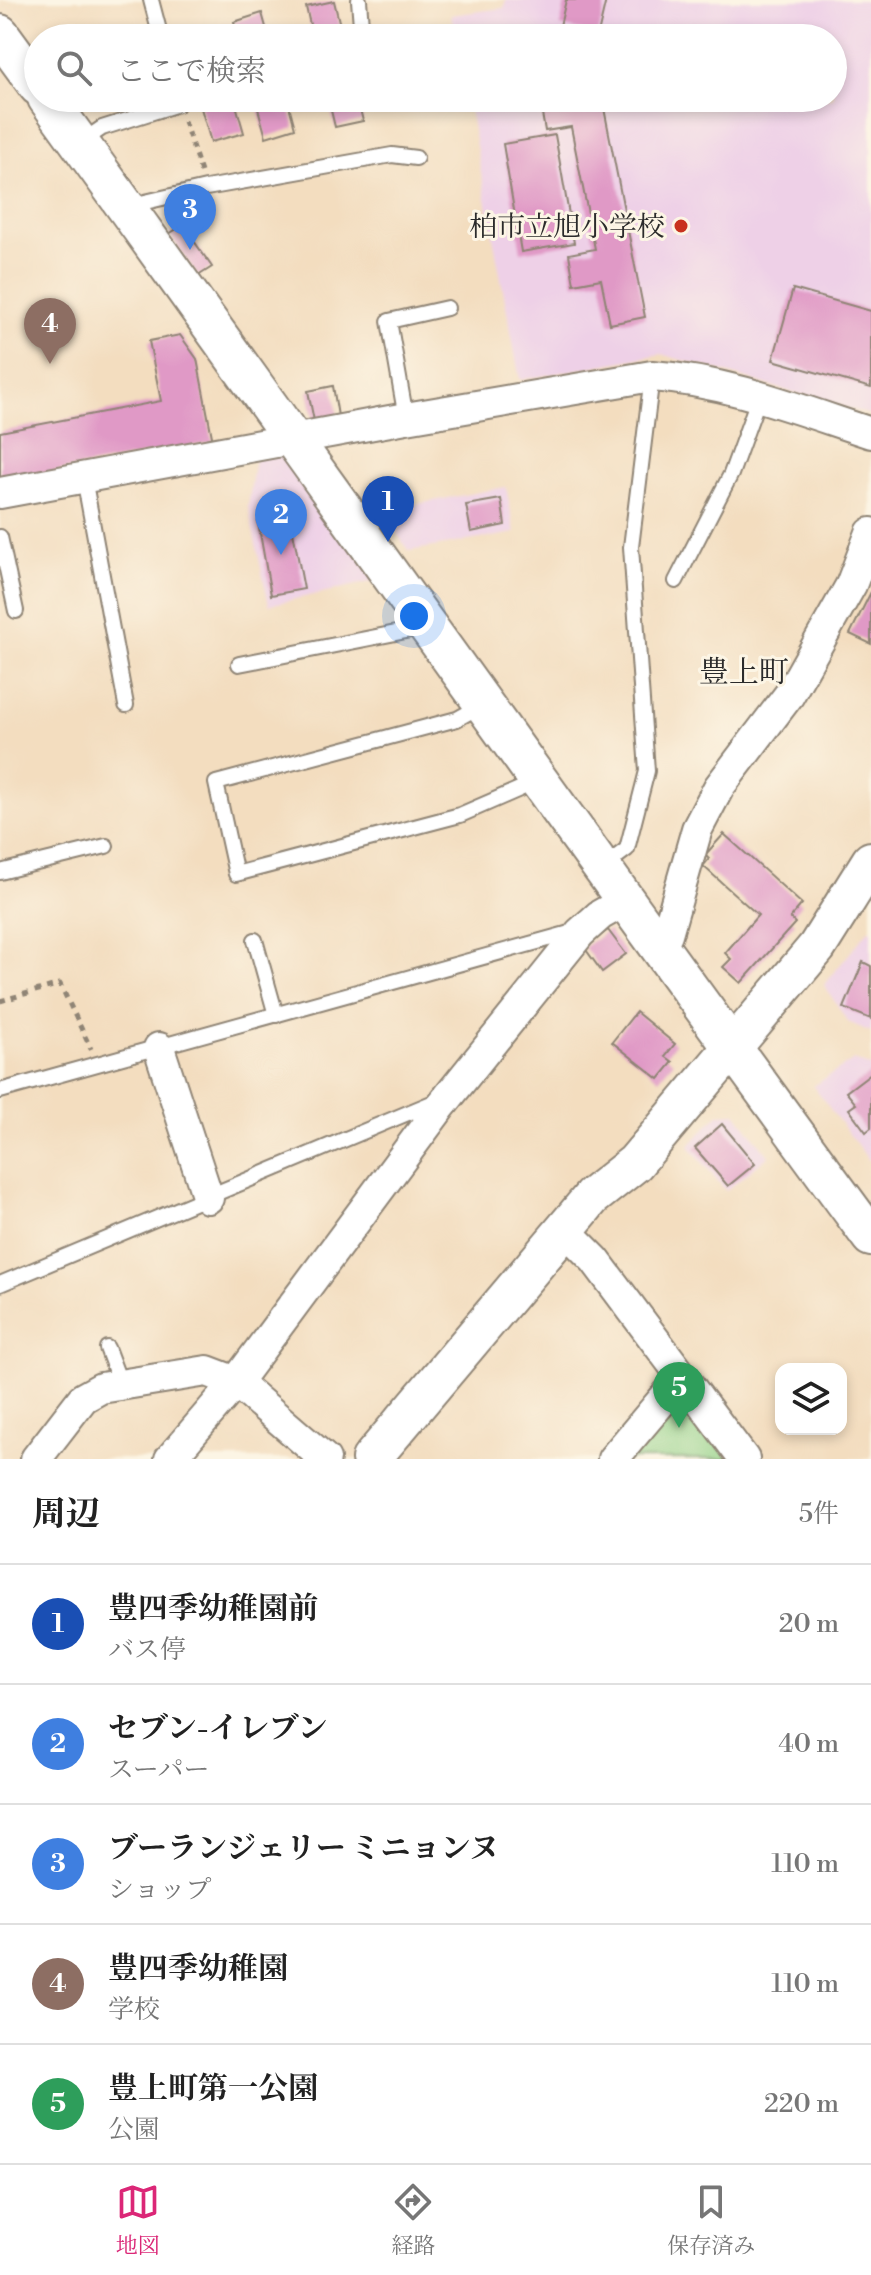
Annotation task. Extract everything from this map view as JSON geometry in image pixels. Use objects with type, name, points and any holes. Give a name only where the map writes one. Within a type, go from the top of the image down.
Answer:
[{"type":"street","points":[[0,34],[24,67]]},
{"type":"street","points":[[57,112],[427,622],[601,869],[871,1237]]},
{"type":"street","points":[[0,493],[652,376],[671,377],[759,397],[871,433]]},
{"type":"street","points":[[658,945],[667,934],[697,829],[719,787],[789,695],[851,585],[871,533]]},
{"type":"street","points":[[371,1459],[572,1236],[620,1195],[635,1163],[817,947],[871,861]]},
{"type":"street","points":[[817,947],[871,900]]},
{"type":"street","points":[[170,1459],[236,1382],[441,1106],[580,933],[600,915],[625,901]]},
{"type":"street","points":[[159,1048],[208,1198]]},
{"type":"street","points":[[572,1236],[744,1459]]},
{"type":"street","points":[[403,1459],[572,1236]]},
{"type":"street","points":[[36,1459],[83,1398],[101,1388],[207,1371],[236,1382],[325,1459]]},
{"type":"street","points":[[613,1459],[682,1377]]},
{"type":"lane","points":[[151,0],[157,24]]},
{"type":"lane","points":[[359,0],[361,24]]},
{"type":"lane","points":[[80,144],[102,128],[146,112]]},
{"type":"lane","points":[[129,212],[145,202],[206,188],[392,155],[416,158]]},
{"type":"lane","points":[[406,418],[389,321],[447,308]]},
{"type":"lane","points":[[601,869],[627,849],[647,771],[631,547],[652,376]]},
{"type":"lane","points":[[676,581],[731,474],[759,397]]},
{"type":"lane","points":[[84,478],[126,705]]},
{"type":"lane","points":[[0,537],[16,611]]},
{"type":"lane","points":[[239,664],[416,629],[427,622]]},
{"type":"lane","points":[[485,703],[457,719],[216,783],[236,874],[460,815],[538,781]]},
{"type":"lane","points":[[0,872],[106,846]]},
{"type":"lane","points":[[0,1091],[576,930],[580,933]]},
{"type":"lane","points":[[255,940],[276,1015]]},
{"type":"lane","points":[[0,1284],[434,1102],[441,1106]]},
{"type":"lane","points":[[107,1348],[121,1385]]},
{"type":"path","points":[[181,112],[206,188]]},
{"type":"path","points":[[0,1001],[60,984],[98,1065]]},
{"type":"shaded area","name":"柏市立旭小学校","points":[[506,0],[871,0],[871,415],[661,354],[520,380],[470,112],[847,112],[847,24],[453,24],[451,15],[504,8]]},
{"type":"shaded area","points":[[285,444],[383,579],[269,605],[248,507],[256,451]]},
{"type":"shaded area","points":[[506,487],[515,533],[409,551],[381,511]]},
{"type":"shaded area","points":[[871,927],[871,1032],[848,1022],[824,985]]},
{"type":"shaded area","points":[[854,1060],[871,1067],[871,1163],[813,1086]]},
{"type":"shaded area","points":[[736,1113],[769,1156],[726,1191],[689,1146],[719,1114]]},
{"type":"green space","points":[[683,1398],[729,1459],[627,1459]]},
{"type":"building","points":[[566,0],[606,0],[600,24],[560,24]]},
{"type":"building","points":[[334,1],[340,24],[310,24],[306,7]]},
{"type":"building","points":[[262,13],[265,24],[234,24]]},
{"type":"building","points":[[202,112],[238,112],[244,133],[211,142]]},
{"type":"building","points":[[259,112],[291,112],[295,128],[266,137]]},
{"type":"building","points":[[331,112],[361,112],[363,121],[335,127]]},
{"type":"building","points":[[542,112],[605,112],[645,317],[610,324],[601,279],[574,284],[569,254],[595,249],[571,127],[545,131]]},
{"type":"building","points":[[555,135],[574,243],[521,252],[503,144]]},
{"type":"building","points":[[183,225],[212,267],[198,276],[169,234]]},
{"type":"building","points":[[793,289],[871,311],[871,388],[773,360]]},
{"type":"building","points":[[180,335],[197,359],[213,442],[0,482],[0,432],[161,401],[149,341]]},
{"type":"building","points":[[333,386],[338,416],[314,421],[308,391]]},
{"type":"building","points":[[501,499],[505,525],[471,532],[466,505]]},
{"type":"building","points":[[290,516],[304,589],[271,595],[258,522]]},
{"type":"building","points":[[871,592],[871,644],[850,634]]},
{"type":"building","points":[[724,834],[802,904],[790,918],[795,923],[741,983],[723,967],[731,959],[725,953],[758,915],[703,866],[709,859],[705,855]]},
{"type":"building","points":[[608,930],[626,954],[602,972],[584,947]]},
{"type":"building","points":[[863,962],[871,966],[871,1019],[844,1008]]},
{"type":"building","points":[[636,1012],[675,1044],[665,1056],[673,1062],[659,1079],[612,1042]]},
{"type":"building","points":[[871,1073],[871,1128],[866,1132],[849,1109],[856,1104],[846,1092]]},
{"type":"building","points":[[722,1124],[755,1164],[728,1186],[695,1148]]},
{"type":"place","name":"柏市立旭小学校","points":[[681,226]]},
{"type":"place","name":"ブーランジェリー ミニョンヌ","points":[[190,250]]},
{"type":"place","name":"豊四季幼稚園","points":[[50,364]]},
{"type":"place","name":"豊四季幼稚園前","points":[[388,542]]},
{"type":"place","name":"セブン-イレブン","points":[[281,555]]},
{"type":"place","name":"豊上町第一公園","points":[[679,1428]]},
{"type":"district","name":"豊上町","points":[[744,672]]}]
